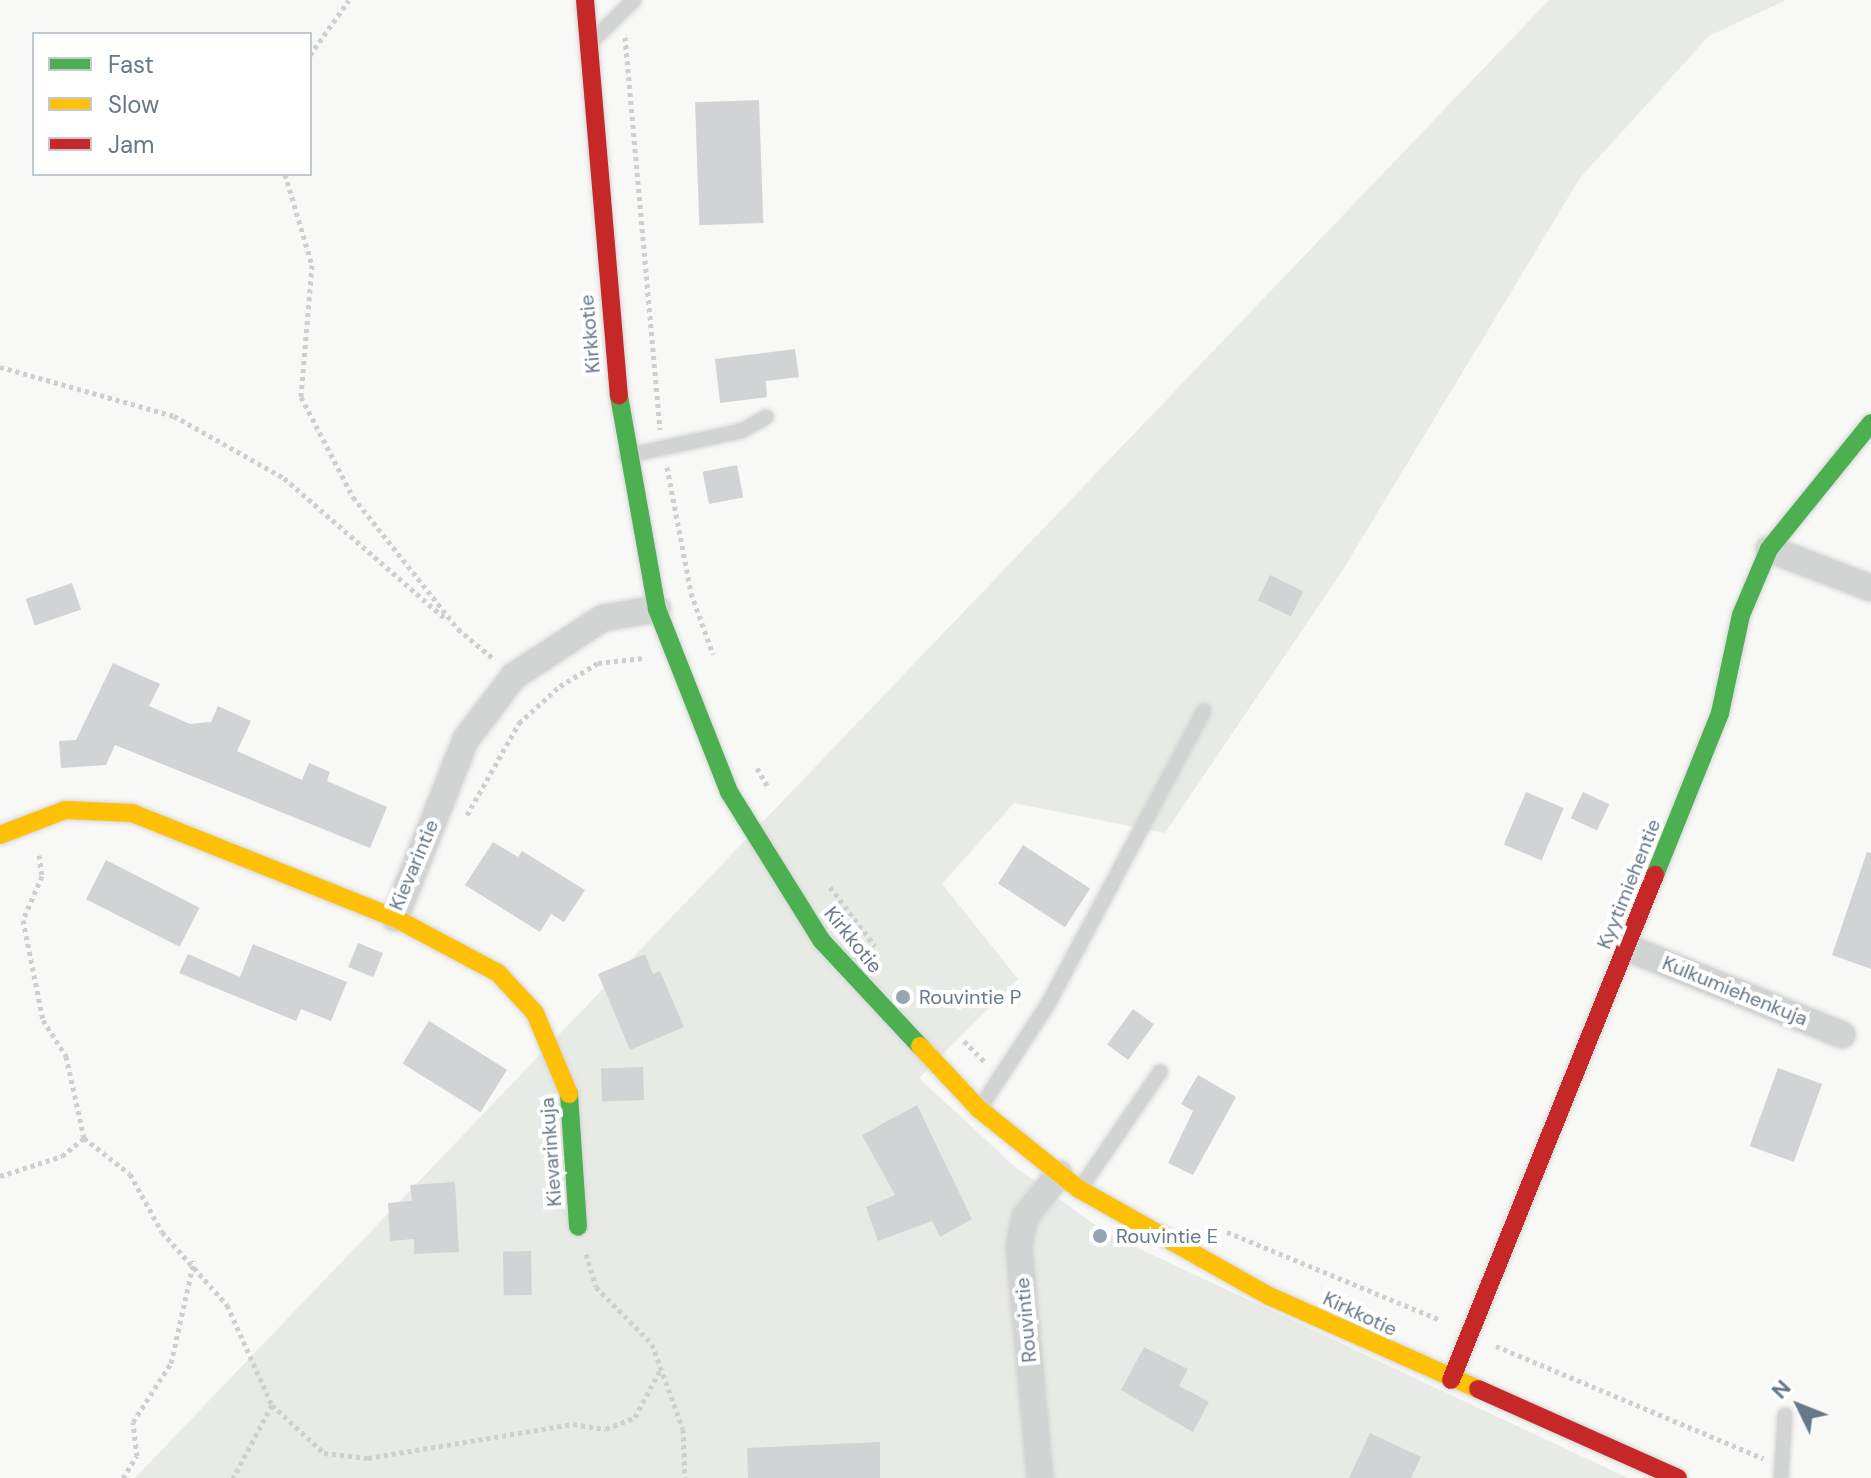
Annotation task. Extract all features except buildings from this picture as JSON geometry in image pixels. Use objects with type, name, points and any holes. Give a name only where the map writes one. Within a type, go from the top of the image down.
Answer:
[{"type":"street","name":"Kirkkotie","points":[[585,0],[626,456],[657,609],[672,655],[729,792],[769,863],[831,951],[979,1109],[1069,1182],[1242,1282],[1451,1380],[1678,1478]]},
{"type":"street","name":"Kyytimiehentie","points":[[1451,1380],[1628,948],[1720,713],[1741,615],[1769,549],[1871,423]]},
{"type":"street","points":[[1769,549],[1871,588]]},
{"type":"street","name":"Kievarintie","points":[[0,835],[65,810],[132,813],[395,918],[466,739],[514,676],[603,618],[657,609]]},
{"type":"street","name":"Kievarinkuja","points":[[395,918],[498,973],[535,1013],[568,1086],[578,1227]]},
{"type":"street","name":"Kulkumiehenkuja","points":[[1628,948],[1842,1035]]},
{"type":"street","name":"Rouvintie","points":[[1040,1478],[1019,1247],[1025,1217],[1069,1182]]},
{"type":"lane","points":[[590,43],[628,4]]},
{"type":"lane","points":[[626,456],[741,431],[766,417]]},
{"type":"lane","points":[[979,1109],[1001,1079],[1204,711]]},
{"type":"lane","points":[[1069,1182],[1160,1072]]},
{"type":"lane","points":[[1783,1472],[1785,1415]]},
{"type":"path","points":[[312,52],[349,0]]},
{"type":"path","points":[[628,4],[663,446],[691,593],[716,662]]},
{"type":"path","points":[[286,176],[312,265],[301,397],[353,497],[458,629]]},
{"type":"path","points":[[0,367],[174,416],[284,478],[514,676]]},
{"type":"path","points":[[458,830],[519,723],[560,686],[598,663],[711,648]]},
{"type":"path","points":[[752,758],[773,796]]},
{"type":"path","points":[[33,822],[42,876],[23,920],[43,1020],[66,1056],[84,1138],[130,1174],[162,1232],[194,1260],[227,1305],[272,1405],[324,1453],[368,1458],[573,1424],[606,1429],[635,1417],[661,1368]]},
{"type":"path","points":[[826,882],[881,953]]},
{"type":"path","points":[[952,1028],[1001,1079]]},
{"type":"path","points":[[0,1176],[62,1156],[84,1138]]},
{"type":"path","points":[[578,1227],[596,1287],[652,1344],[683,1429],[685,1478]]},
{"type":"path","points":[[1221,1230],[1472,1334],[1783,1472]]},
{"type":"path","points":[[123,1478],[137,1456],[133,1422],[171,1363],[194,1260]]},
{"type":"path","points":[[233,1478],[272,1405]]},
{"type":"shaded area","points":[[1549,0],[1786,0],[1709,36],[1580,178],[1344,568],[1165,833],[1014,803],[942,884],[1018,979],[919,1078],[1014,1166],[1106,1233],[1628,1478],[135,1478]]},
{"type":"traffic: fast","points":[[619,396],[657,609],[729,792],[821,940],[920,1046]]},
{"type":"traffic: fast","points":[[1655,875],[1720,713],[1741,615],[1769,549],[1871,423]]},
{"type":"traffic: fast","points":[[569,1094],[578,1227]]},
{"type":"traffic: slow","points":[[0,835],[65,810],[132,813],[395,918],[498,973],[535,1013],[569,1094]]},
{"type":"traffic: slow","points":[[920,1046],[979,1109],[1079,1189],[1269,1296],[1478,1389]]},
{"type":"traffic: jam","points":[[585,0],[619,396]]},
{"type":"traffic: jam","points":[[1451,1380],[1655,875]]},
{"type":"traffic: jam","points":[[1478,1389],[1678,1478]]},
{"type":"place","name":"Rouvintie P","points":[[903,997]]},
{"type":"place","name":"Rouvintie E","points":[[1100,1236]]}]
